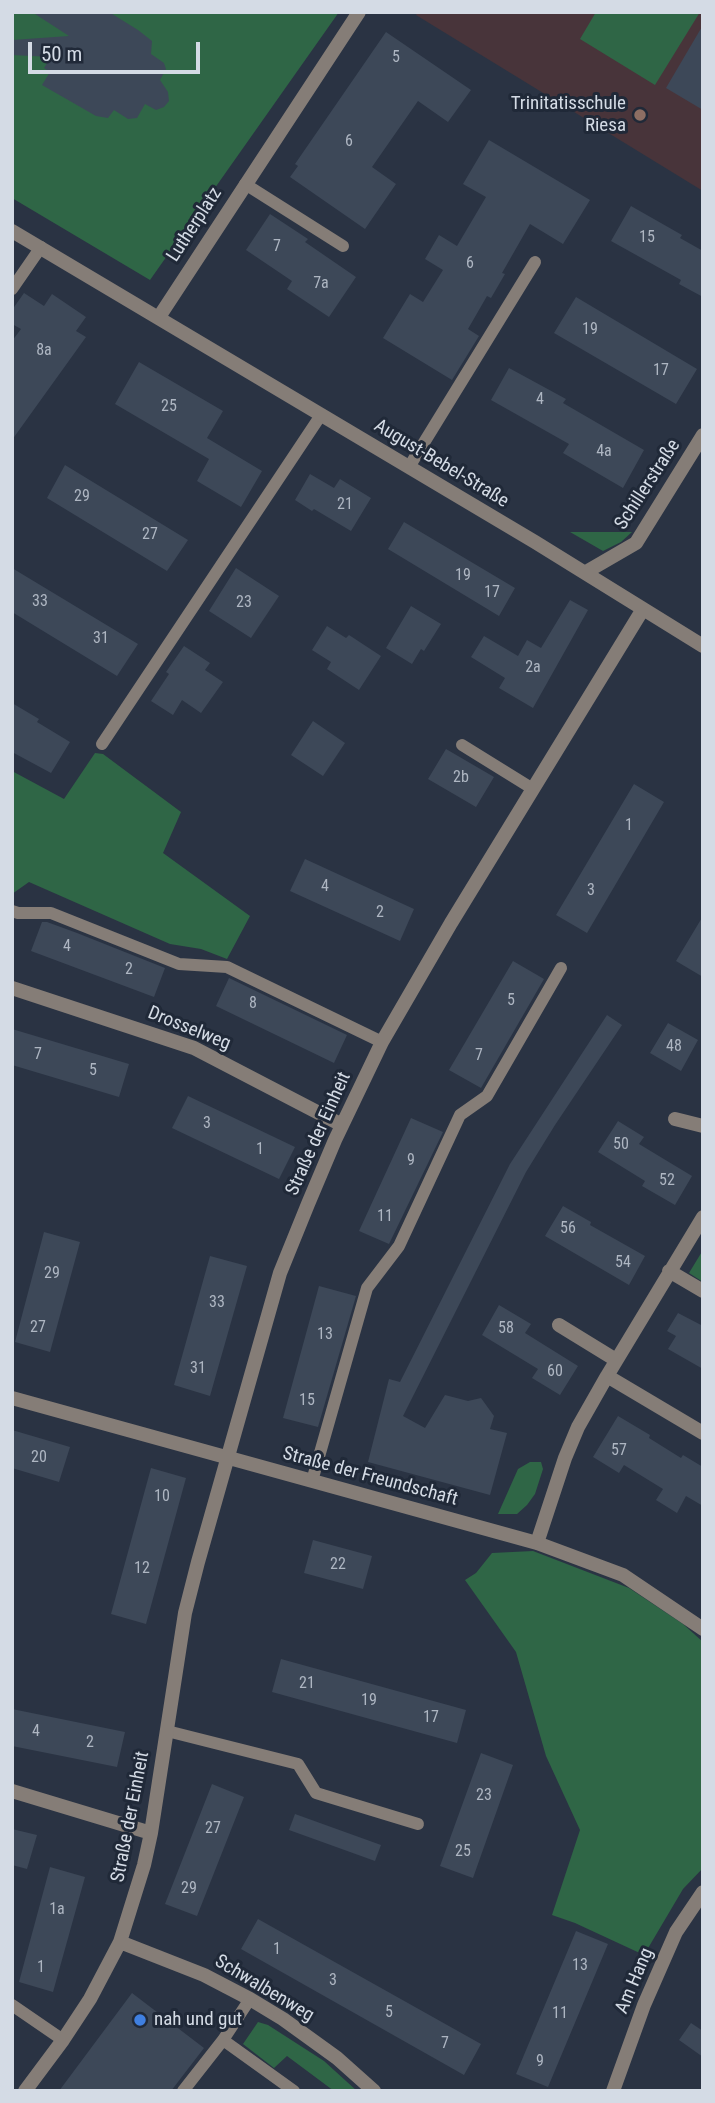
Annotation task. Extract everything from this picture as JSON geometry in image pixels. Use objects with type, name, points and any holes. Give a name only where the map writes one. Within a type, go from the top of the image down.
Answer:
[{"type":"street","name":"Lutherplatz","points":[[159,317],[359,12]]},
{"type":"street","points":[[12,231],[159,317]]},
{"type":"street","name":"August-Bebel-Straße","points":[[159,317],[586,572],[703,646]]},
{"type":"street","name":"Schillerstraße","points":[[586,572],[636,543],[703,435]]},
{"type":"street","name":"Straße der Einheit","points":[[26,2091],[90,1999],[120,1942],[144,1866],[185,1613],[280,1273],[342,1125],[382,1042],[462,904],[643,609]]},
{"type":"street","name":"Drosselweg","points":[[12,988],[194,1048],[342,1125]]},
{"type":"street","points":[[676,1119],[703,1126]]},
{"type":"street","points":[[537,1543],[574,1437],[616,1360],[703,1217]]},
{"type":"street","points":[[669,1271],[703,1291]]},
{"type":"street","points":[[559,1325],[616,1360]]},
{"type":"street","points":[[607,1376],[703,1433]]},
{"type":"street","name":"Straße der Freundschaft","points":[[12,1398],[537,1543],[622,1575],[703,1629]]},
{"type":"street","points":[[12,1791],[151,1833]]},
{"type":"street","name":"Am Hang","points":[[613,2091],[644,2005],[676,1932],[703,1892]]},
{"type":"street","name":"Schwalbenweg","points":[[120,1942],[204,1975],[250,1999],[337,2058],[374,2091]]},
{"type":"lane","points":[[245,184],[343,246]]},
{"type":"lane","points":[[12,289],[41,247]]},
{"type":"lane","points":[[409,467],[535,262]]},
{"type":"lane","points":[[102,744],[321,415]]},
{"type":"lane","points":[[462,745],[533,789]]},
{"type":"lane","points":[[12,911],[51,914],[179,964],[228,967],[382,1042]]},
{"type":"lane","points":[[312,1480],[367,1288],[399,1245],[460,1115],[487,1096],[561,968]]},
{"type":"lane","name":"Straße der Einheit","points":[[167,1731],[299,1764],[316,1793],[418,1824]]},
{"type":"lane","points":[[183,2091],[223,2040],[250,1999]]},
{"type":"lane","points":[[12,2005],[63,2040]]},
{"type":"lane","points":[[223,2040],[294,2091]]},
{"type":"shaded area","name":"Trinitatisschule Riesa","points":[[418,12],[703,12],[703,191],[416,15]]},
{"type":"green space","points":[[12,12],[339,12],[150,280],[12,198]]},
{"type":"green space","points":[[596,12],[700,12],[655,85],[580,39]]},
{"type":"green space","points":[[570,532],[632,532],[621,542],[603,551]]},
{"type":"green space","points":[[95,753],[103,754],[181,812],[163,853],[250,916],[227,959],[201,949],[170,944],[29,882],[12,894],[12,771],[64,799]]},
{"type":"green space","points":[[703,1250],[703,1282],[689,1273]]},
{"type":"green space","points":[[530,1462],[541,1462],[543,1469],[535,1494],[517,1514],[498,1514],[518,1469]]},
{"type":"green space","points":[[533,1551],[629,1588],[683,1624],[703,1642],[703,1868],[683,1889],[644,1955],[552,1915],[580,1830],[546,1756],[516,1652],[465,1580],[476,1573],[492,1553]]},
{"type":"green space","points":[[258,2022],[268,2025],[324,2061],[357,2091],[334,2091],[287,2056],[274,2068],[243,2044]]},
{"type":"building","points":[[32,12],[109,12],[138,30],[152,41],[151,54],[164,63],[166,69],[160,80],[168,92],[169,101],[156,110],[145,104],[137,118],[128,119],[114,110],[108,118],[96,116],[42,85],[50,72],[44,68],[51,57],[12,55],[12,40],[69,36]]},
{"type":"building","points":[[703,25],[703,110],[666,88]]},
{"type":"building","points":[[386,32],[471,90],[448,122],[418,101],[372,167],[396,184],[365,229],[290,177],[298,166],[295,164]]},
{"type":"building","points":[[489,140],[590,200],[563,244],[530,224],[491,298],[487,296],[468,329],[479,336],[452,380],[383,338],[410,294],[423,302],[443,270],[425,259],[439,235],[457,246],[486,197],[463,184]]},
{"type":"building","points":[[631,206],[682,235],[680,238],[703,251],[703,297],[679,284],[681,280],[611,241]]},
{"type":"building","points":[[270,214],[308,239],[305,242],[356,277],[329,317],[287,289],[292,281],[246,250]]},
{"type":"building","points":[[24,293],[44,306],[52,294],[86,317],[76,331],[86,337],[12,440],[12,341],[21,329],[12,324],[12,310]]},
{"type":"building","points":[[576,297],[697,369],[676,404],[554,333]]},
{"type":"building","points":[[139,362],[223,411],[207,438],[262,471],[241,507],[197,481],[209,459],[115,404]]},
{"type":"building","points":[[509,368],[566,399],[563,403],[644,450],[623,488],[563,453],[569,444],[491,400]]},
{"type":"building","points":[[65,465],[188,540],[167,571],[47,498]]},
{"type":"building","points":[[310,474],[334,488],[340,479],[371,498],[351,531],[295,500]]},
{"type":"building","points":[[404,522],[515,588],[499,616],[388,549]]},
{"type":"building","points":[[12,568],[138,644],[117,676],[12,612]]},
{"type":"building","points":[[236,568],[279,596],[251,638],[209,611]]},
{"type":"building","points":[[570,600],[588,610],[533,708],[499,688],[505,678],[471,657],[484,636],[518,656],[527,640],[541,648]]},
{"type":"building","points":[[411,606],[441,624],[412,664],[386,648]]},
{"type":"building","points":[[327,626],[346,638],[349,635],[381,656],[359,690],[327,669],[331,662],[312,650]]},
{"type":"building","points":[[184,646],[210,663],[205,670],[223,682],[201,713],[182,700],[173,715],[151,701]]},
{"type":"building","points":[[12,703],[70,742],[51,773],[12,752]]},
{"type":"building","points":[[313,721],[345,743],[323,776],[291,755]]},
{"type":"building","points":[[446,749],[494,777],[476,807],[428,779]]},
{"type":"building","points":[[634,784],[664,802],[587,933],[556,915]]},
{"type":"building","points":[[305,859],[414,909],[400,941],[290,891]]},
{"type":"building","points":[[703,916],[703,977],[676,961]]},
{"type":"building","points":[[42,922],[165,968],[154,997],[31,951]]},
{"type":"building","points":[[513,961],[544,979],[481,1088],[449,1070]]},
{"type":"building","points":[[229,978],[347,1035],[334,1063],[216,1006]]},
{"type":"building","points":[[607,1015],[622,1025],[526,1172],[403,1416],[425,1428],[445,1395],[468,1401],[481,1398],[494,1416],[490,1429],[507,1433],[490,1495],[368,1462],[389,1379],[400,1382],[510,1164]]},
{"type":"building","points":[[668,1023],[698,1040],[681,1071],[650,1053]]},
{"type":"building","points":[[12,1029],[129,1064],[119,1097],[12,1065]]},
{"type":"building","points":[[188,1096],[295,1147],[279,1179],[172,1128]]},
{"type":"building","points":[[411,1118],[443,1132],[389,1244],[359,1231]]},
{"type":"building","points":[[618,1121],[644,1137],[639,1144],[692,1176],[675,1205],[642,1186],[645,1181],[598,1152]]},
{"type":"building","points":[[563,1206],[591,1222],[590,1225],[645,1256],[629,1285],[545,1236]]},
{"type":"building","points":[[44,1232],[80,1242],[50,1352],[15,1342]]},
{"type":"building","points":[[210,1256],[247,1266],[210,1396],[174,1385]]},
{"type":"building","points":[[319,1286],[356,1296],[318,1427],[283,1418]]},
{"type":"building","points":[[499,1305],[531,1324],[525,1333],[578,1366],[560,1395],[532,1378],[538,1369],[482,1335]]},
{"type":"building","points":[[678,1313],[703,1326],[703,1369],[668,1349],[676,1336],[667,1331]]},
{"type":"building","points":[[618,1416],[681,1458],[683,1455],[703,1467],[703,1506],[686,1496],[677,1513],[656,1500],[663,1489],[624,1465],[619,1473],[593,1457]]},
{"type":"building","points":[[12,1430],[70,1447],[59,1482],[12,1468]]},
{"type":"building","points":[[151,1468],[186,1478],[146,1624],[111,1614]]},
{"type":"building","points":[[313,1540],[372,1556],[363,1589],[304,1573]]},
{"type":"building","points":[[281,1659],[466,1710],[457,1743],[272,1692]]},
{"type":"building","points":[[12,1709],[125,1732],[117,1767],[12,1746]]},
{"type":"building","points":[[481,1753],[513,1765],[473,1878],[440,1866]]},
{"type":"building","points":[[212,1784],[244,1797],[197,1916],[165,1904]]},
{"type":"building","points":[[295,1814],[381,1845],[375,1861],[289,1830]]},
{"type":"building","points":[[12,1829],[37,1835],[27,1869],[12,1865]]},
{"type":"building","points":[[50,1867],[85,1877],[53,1992],[19,1982]]},
{"type":"building","points":[[258,1919],[481,2044],[464,2075],[241,1949]]},
{"type":"building","points":[[576,1931],[608,1944],[548,2087],[516,2074]]},
{"type":"building","name":"nah und gut","points":[[132,1993],[204,2048],[171,2091],[59,2091]]},
{"type":"building","points":[[691,2023],[703,2031],[703,2057],[679,2040]]},
{"type":"place","name":"Trinitatisschule Riesa","points":[[640,115]]},
{"type":"place","name":"nah und gut","points":[[140,2020]]}]
